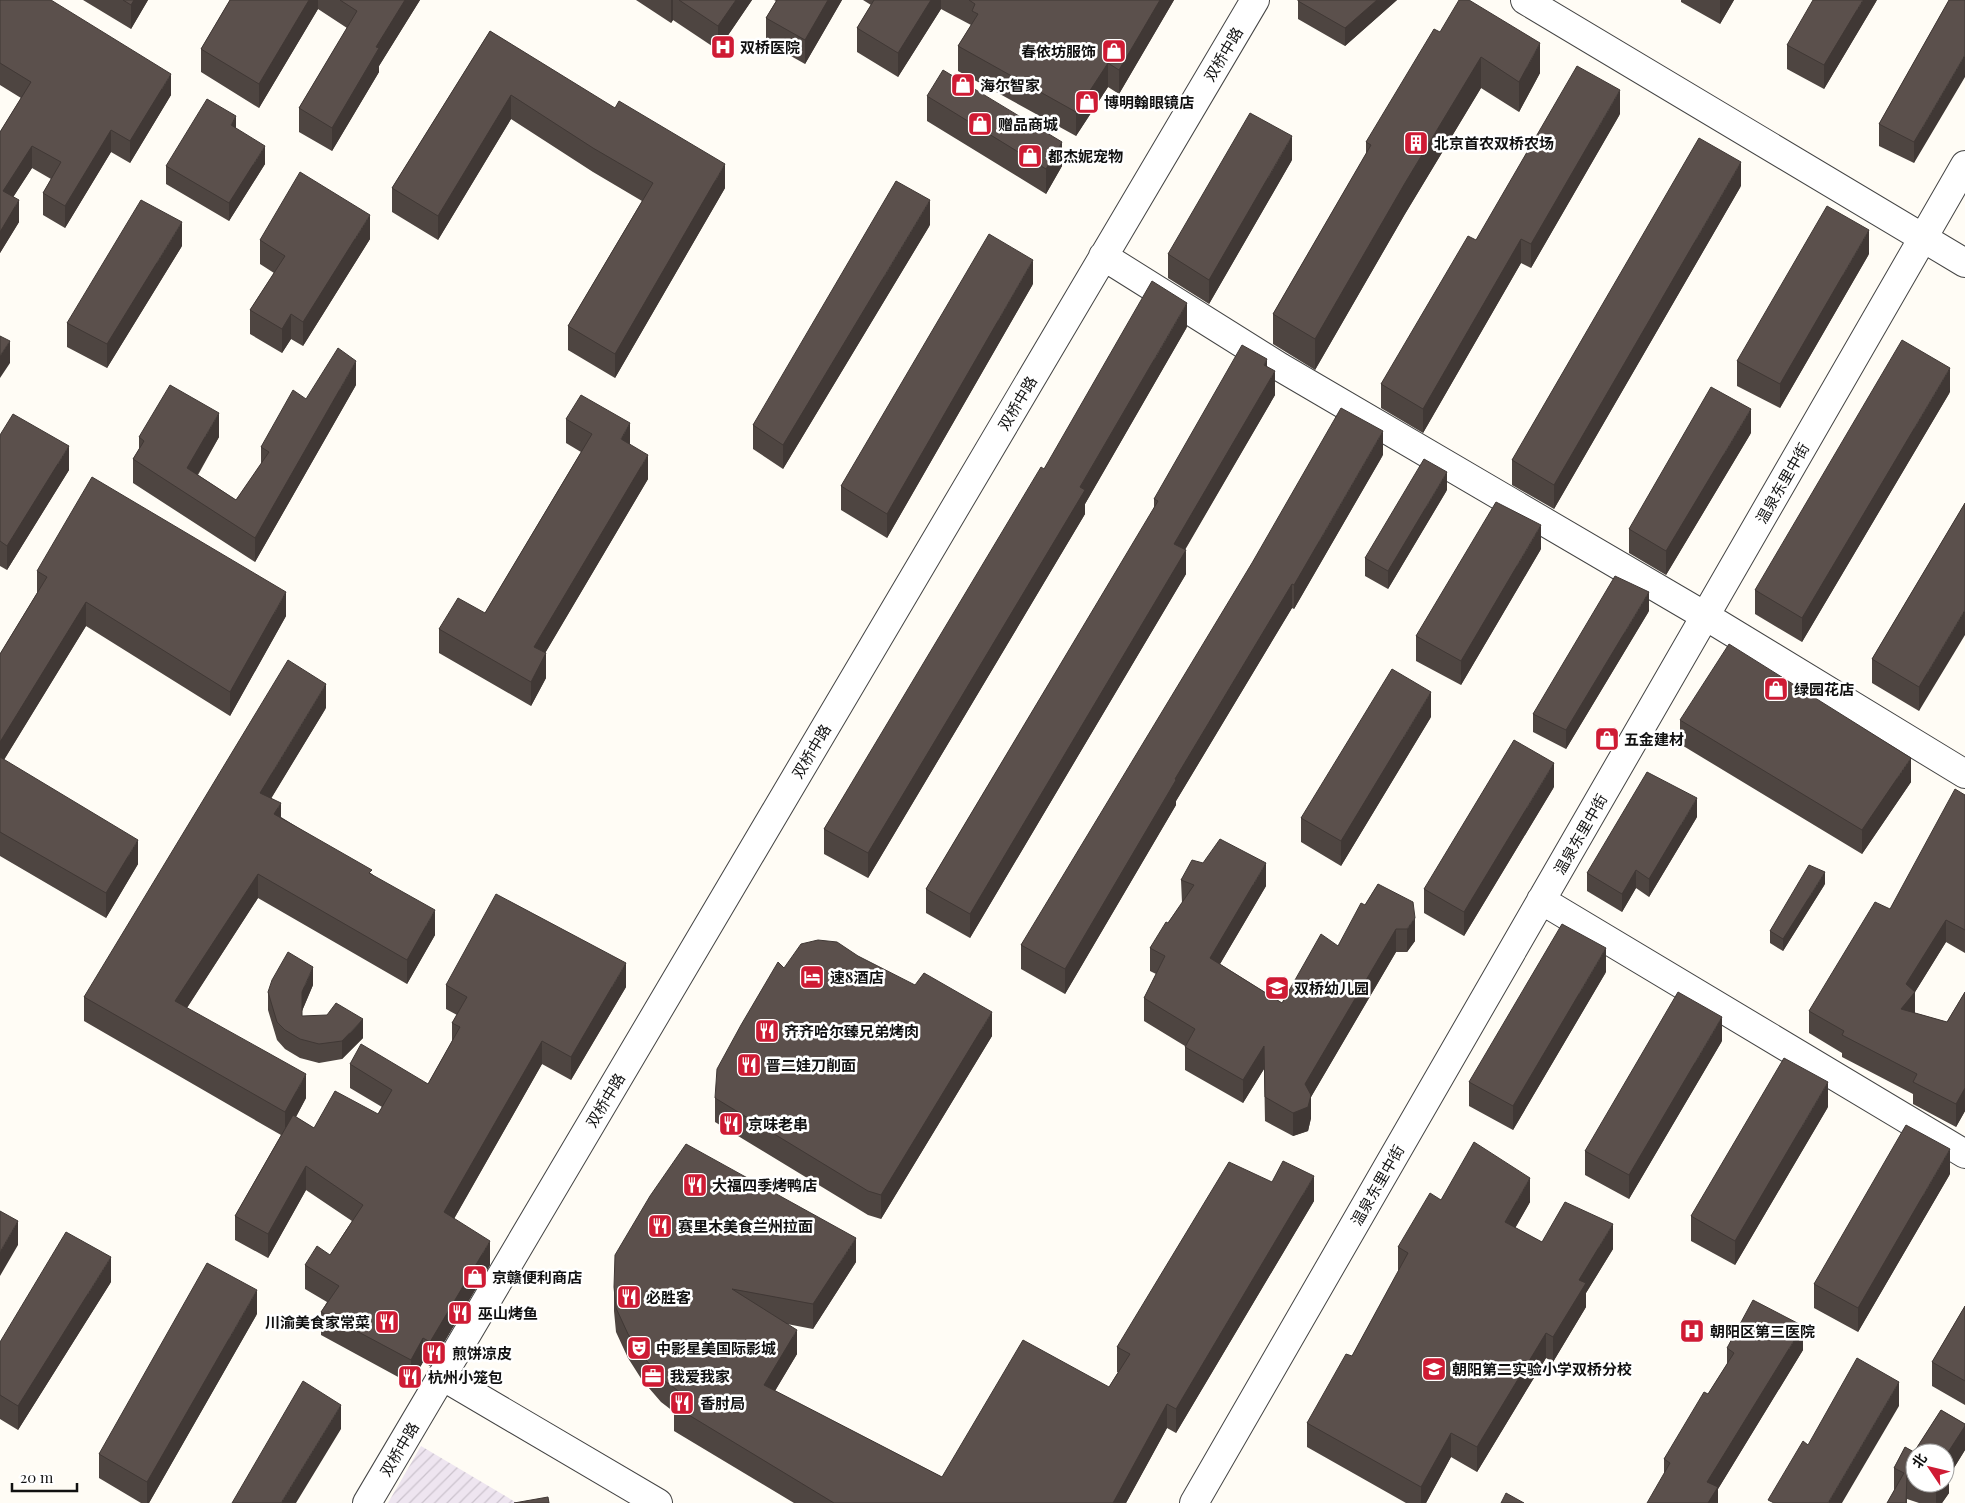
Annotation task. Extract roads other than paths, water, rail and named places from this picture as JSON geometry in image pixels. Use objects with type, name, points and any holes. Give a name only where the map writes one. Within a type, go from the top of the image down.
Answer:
[{"type":"street","name":"双桥中路","points":[[367,1503],[1255,0]]},
{"type":"street","points":[[1525,0],[1965,263]]},
{"type":"street","name":"温泉东里中街","points":[[1194,1503],[1965,165]]},
{"type":"street","points":[[1103,256],[1280,367],[1705,617],[1965,774]]},
{"type":"street","points":[[1542,900],[1965,1154]]},
{"type":"street","points":[[442,1376],[658,1503]]},
{"type":"place","name":"双桥医院","points":[[723,47]]},
{"type":"place","name":"春依坊服饰","points":[[1114,51]]},
{"type":"place","name":"海尔智家","points":[[963,85]]},
{"type":"place","name":"博明翰眼镜店","points":[[1087,102]]},
{"type":"place","name":"赠品商城","points":[[980,124]]},
{"type":"place","name":"北京首农双桥农场","points":[[1416,143]]},
{"type":"place","name":"都杰妮宠物","points":[[1030,156]]},
{"type":"place","name":"绿园花店","points":[[1776,689]]},
{"type":"place","name":"五金建材","points":[[1607,739]]},
{"type":"place","name":"速8酒店","points":[[812,977]]},
{"type":"place","name":"双桥幼儿园","points":[[1277,988]]},
{"type":"place","name":"齐齐哈尔臻兄弟烤肉","points":[[767,1031]]},
{"type":"place","name":"晋二娃刀削面","points":[[749,1065]]},
{"type":"place","name":"京味老串","points":[[731,1124]]},
{"type":"place","name":"大福四季烤鸭店","points":[[695,1185]]},
{"type":"place","name":"赛里木美食兰州拉面","points":[[660,1226]]},
{"type":"place","name":"京赣便利商店","points":[[475,1277]]},
{"type":"place","name":"必胜客","points":[[629,1297]]},
{"type":"place","name":"巫山烤鱼","points":[[460,1313]]},
{"type":"place","name":"川渝美食家常菜","points":[[387,1322]]},
{"type":"place","name":"朝阳区第三医院","points":[[1692,1331]]},
{"type":"place","name":"中影星美国际影城","points":[[639,1348]]},
{"type":"place","name":"煎饼凉皮","points":[[434,1353]]},
{"type":"place","name":"朝阳第二实验小学双桥分校","points":[[1434,1369]]},
{"type":"place","name":"我爱我家","points":[[653,1376]]},
{"type":"place","name":"杭州小笼包","points":[[410,1377]]},
{"type":"place","name":"香肘局","points":[[682,1403]]}]
